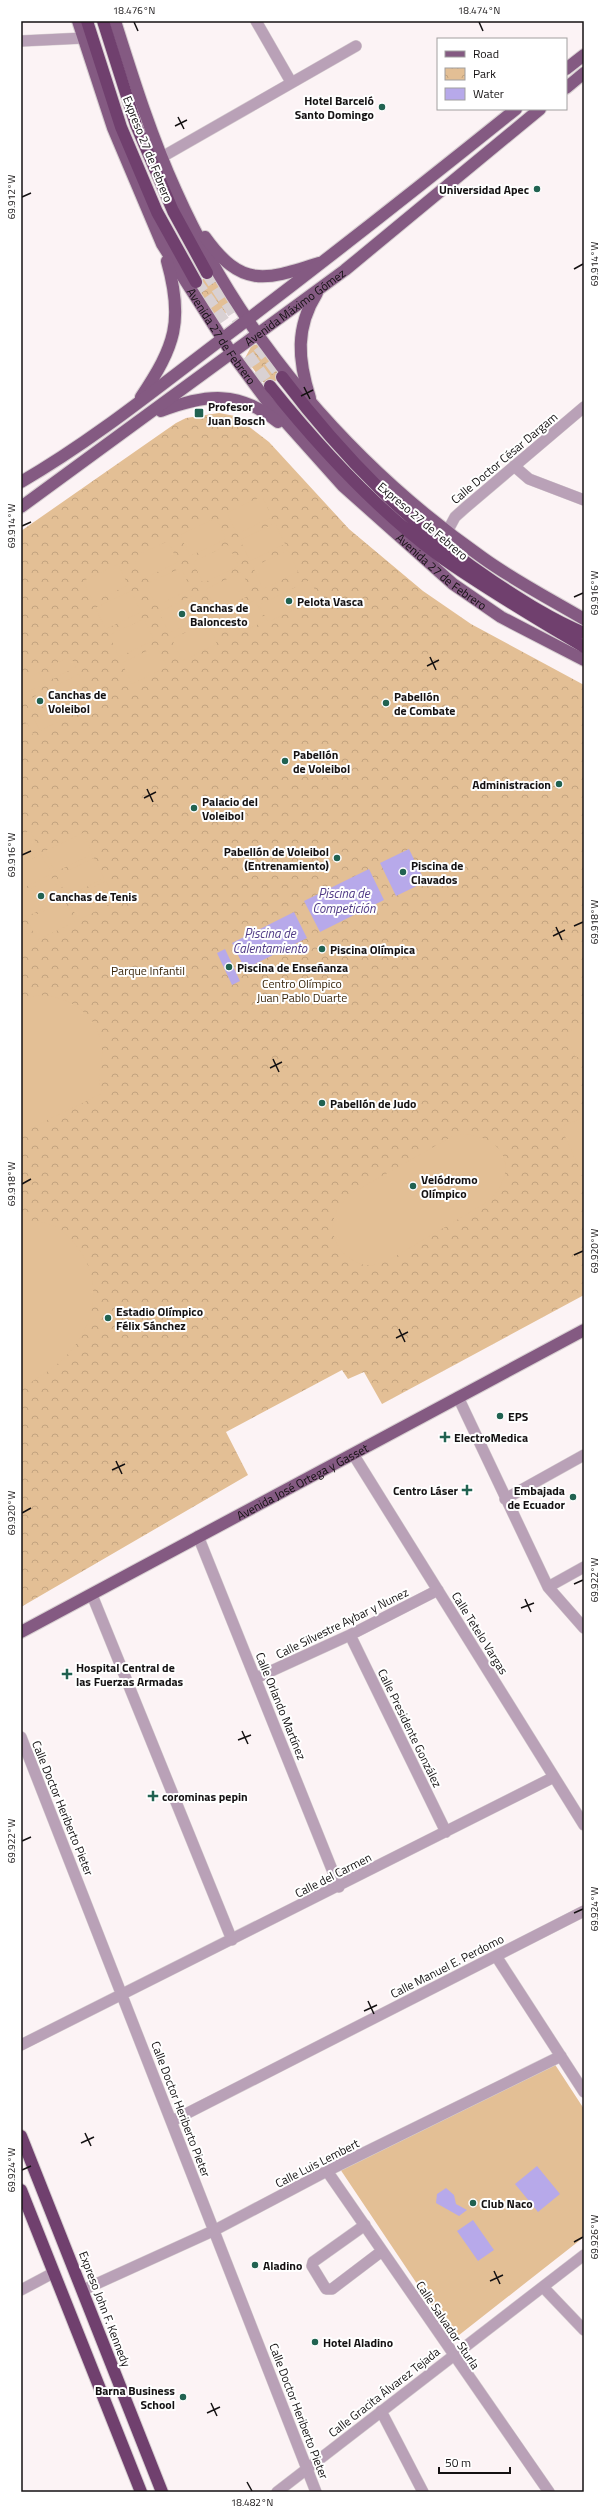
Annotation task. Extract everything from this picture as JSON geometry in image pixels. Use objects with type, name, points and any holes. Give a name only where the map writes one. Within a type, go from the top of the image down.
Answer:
[{"type":"highway","name":"Expreso 27 de Febrero","points":[[88,21],[121,127],[157,212],[196,282]]},
{"type":"highway","name":"Expreso 27 de Febrero","points":[[103,21],[136,125],[173,211],[207,273]]},
{"type":"highway","name":"Expreso 27 de Febrero","points":[[282,377],[322,429],[380,490],[451,553],[560,623],[584,633]]},
{"type":"highway","name":"Expreso 27 de Febrero","points":[[270,386],[298,421],[352,479],[437,554],[512,606],[584,647]]},
{"type":"highway","name":"Expreso John F. Kennedy","points":[[21,2136],[162,2492]]},
{"type":"highway","points":[[21,2190],[141,2492]]},
{"type":"main road","name":"Avenida 27 de Febrero","points":[[78,21],[113,128],[162,244],[232,354],[267,401],[343,486],[453,584],[501,617],[584,660]]},
{"type":"main road","points":[[115,21],[162,157],[208,256],[248,320],[313,406],[369,466],[447,532],[518,581],[584,619]]},
{"type":"main road","points":[[567,68],[584,54]]},
{"type":"main road","points":[[567,87],[584,73]]},
{"type":"main road","name":"Avenida Máximo Gómez","points":[[21,482],[50,465],[136,404],[328,260],[515,110]]},
{"type":"main road","name":"Avenida Máximo Gómez","points":[[21,507],[318,290],[539,110]]},
{"type":"main road","points":[[187,213],[219,257],[234,267],[256,276],[281,276],[328,260]]},
{"type":"main road","points":[[136,404],[162,366],[173,337],[176,311],[174,287],[162,244]]},
{"type":"main road","points":[[313,406],[300,356],[303,325],[318,290]]},
{"type":"main road","points":[[146,417],[191,400],[207,397],[238,401],[253,405],[266,412],[308,447]]},
{"type":"main road","name":"Avenida José Ortega y Gasset","points":[[21,1632],[92,1596],[198,1536],[584,1330]]},
{"type":"street","points":[[256,21],[291,82]]},
{"type":"street","points":[[21,41],[84,38]]},
{"type":"street","points":[[162,157],[356,46]]},
{"type":"street","name":"Calle Doctor César Dargam","points":[[447,532],[455,516],[584,407]]},
{"type":"street","points":[[514,466],[529,479],[584,500]]},
{"type":"street","points":[[458,1397],[548,1587],[584,1628]]},
{"type":"street","name":"Calle Tetelo Vargas","points":[[353,1454],[584,1826]]},
{"type":"street","points":[[505,1499],[584,1456]]},
{"type":"street","name":"Calle Orlando Martínez","points":[[198,1536],[339,1887]]},
{"type":"street","points":[[548,1587],[584,1567]]},
{"type":"street","name":"Calle Silvestre Aybar y Nunez","points":[[256,1678],[350,1635],[438,1590]]},
{"type":"street","points":[[92,1596],[232,1940]]},
{"type":"street","name":"Calle Presidente González","points":[[350,1635],[446,1832]]},
{"type":"street","name":"Calle Doctor Heriberto Pieter","points":[[21,1737],[215,2230],[316,2492]]},
{"type":"street","name":"Calle del Carmen","points":[[123,1995],[554,1777]]},
{"type":"street","name":"Calle Manuel E. Perdomo","points":[[172,2121],[584,1911]]},
{"type":"street","points":[[496,1956],[584,2092]]},
{"type":"street","points":[[21,2045],[123,1995]]},
{"type":"street","name":"Calle Luis Lembert","points":[[83,2290],[215,2230],[327,2171],[561,2056]]},
{"type":"street","name":"Calle Salvador Sturla","points":[[327,2171],[365,2225],[452,2356],[549,2492]]},
{"type":"street","points":[[365,2225],[312,2262],[312,2266],[326,2289],[332,2289],[382,2251]]},
{"type":"street","name":"Calle Gracita Álvarez Tejada","points":[[277,2492],[584,2255]]},
{"type":"street","points":[[21,2290],[53,2273]]},
{"type":"street","points":[[543,2287],[584,2330]]},
{"type":"street","points":[[381,2411],[423,2492]]},
{"type":"green space","points":[[212,273],[231,301],[230,310],[219,317],[210,313],[193,286]]},
{"type":"green space","points":[[261,344],[285,374],[267,387],[245,358],[252,345]]},
{"type":"green space","name":"Centro Olímpico Juan Pablo Duarte","points":[[219,413],[235,416],[269,442],[349,529],[423,591],[471,624],[584,685],[584,1295],[382,1404],[364,1372],[348,1379],[342,1370],[226,1432],[248,1475],[21,1607],[21,531],[176,423],[186,418]]},
{"type":"green space","points":[[262,496],[272,517],[237,534],[227,513]]},
{"type":"green space","points":[[216,518],[226,539],[190,556],[180,535]]},
{"type":"green space","points":[[275,523],[285,544],[250,561],[240,540]]},
{"type":"green space","points":[[168,541],[178,562],[143,579],[133,557]]},
{"type":"green space","points":[[228,545],[239,566],[203,583],[193,562]]},
{"type":"green space","points":[[288,550],[298,572],[263,589],[253,567]]},
{"type":"green space","points":[[118,564],[128,585],[93,602],[83,581]]},
{"type":"green space","points":[[181,568],[191,589],[156,606],[146,584]]},
{"type":"green space","points":[[242,572],[252,594],[217,611],[206,589]]},
{"type":"green space","name":"Pelota Vasca","points":[[310,580],[319,598],[268,622],[259,605]]},
{"type":"green space","points":[[131,591],[141,612],[106,629],[95,608]]},
{"type":"green space","name":"Canchas de Baloncesto","points":[[194,595],[204,616],[169,633],[159,612]]},
{"type":"green space","points":[[255,600],[265,621],[230,638],[219,617]]},
{"type":"green space","points":[[144,619],[154,640],[119,657],[109,635]]},
{"type":"green space","points":[[207,622],[217,644],[182,661],[172,639]]},
{"type":"green space","points":[[157,646],[167,667],[132,684],[122,663]]},
{"type":"green space","points":[[70,656],[76,667],[53,679],[47,668]]},
{"type":"green space","points":[[39,672],[45,683],[22,695],[21,681]]},
{"type":"green space","points":[[79,674],[85,685],[62,697],[56,686]]},
{"type":"green space","name":"Canchas de Voleibol","points":[[48,690],[54,701],[31,713],[25,701]]},
{"type":"green space","points":[[89,692],[94,703],[71,715],[66,704]]},
{"type":"green space","points":[[57,708],[63,719],[40,731],[34,719]]},
{"type":"green space","points":[[27,723],[33,734],[21,740],[21,726]]},
{"type":"green space","points":[[30,830],[40,851],[21,861],[21,835]]},
{"type":"green space","points":[[83,833],[93,854],[55,872],[45,851]]},
{"type":"green space","points":[[41,854],[52,874],[21,889],[21,864]]},
{"type":"green space","points":[[94,858],[104,878],[67,897],[57,876]]},
{"type":"green space","name":"Canchas de Tenis","points":[[53,878],[63,899],[26,917],[21,908],[21,893]]},
{"type":"green space","points":[[106,881],[116,901],[78,920],[68,899]]},
{"type":"green space","points":[[65,901],[75,922],[37,940],[27,919]]},
{"type":"green space","points":[[21,922],[32,943],[21,948]]},
{"type":"green space","points":[[37,995],[49,996],[72,1003],[90,1018],[96,1027],[100,1039],[102,1057],[99,1082],[103,1093],[21,1133],[21,1000]]},
{"type":"green space","points":[[584,1023],[584,1060],[575,1056],[566,1033]]},
{"type":"green space","points":[[584,1117],[584,1179],[561,1127]]},
{"type":"green space","points":[[464,1134],[479,1137],[490,1142],[499,1149],[504,1157],[506,1167],[504,1178],[489,1201],[389,1260],[378,1264],[365,1265],[349,1258],[342,1252],[334,1236],[333,1227],[337,1210],[346,1198],[352,1193],[451,1137]]},
{"type":"green space","points":[[21,1219],[41,1222],[56,1227],[74,1243],[85,1259],[91,1276],[93,1294],[91,1312],[85,1329],[75,1346],[61,1361],[21,1389]]},
{"type":"green space","name":"Club Naco","points":[[554,2063],[584,2109],[584,2237],[454,2339],[340,2169]]},
{"type":"water","name":"Piscina de Clavados","points":[[409,849],[425,882],[396,896],[380,863]]},
{"type":"water","name":"Piscina de Competición","points":[[369,869],[384,900],[320,932],[304,901]]},
{"type":"water","name":"Piscina de Calentamiento","points":[[294,912],[307,938],[245,969],[232,943]]},
{"type":"water","name":"Piscina de Enseñanza","points":[[225,949],[240,981],[232,985],[217,953]]},
{"type":"water","points":[[537,2166],[560,2194],[538,2212],[515,2184]]},
{"type":"water","points":[[446,2188],[454,2195],[456,2204],[467,2210],[459,2216],[436,2203],[437,2194]]},
{"type":"water","points":[[473,2220],[494,2250],[478,2261],[457,2231]]},
{"type":"tunnel","points":[[207,273],[238,320],[282,377]]},
{"type":"tunnel","points":[[196,282],[270,386]]},
{"type":"place","name":"Hotel Barceló Santo Domingo","points":[[382,107]]},
{"type":"place","name":"Universidad Apec","points":[[537,189]]},
{"type":"place","name":"Profesor Juan Bosch","points":[[199,413]]},
{"type":"place","name":"Pelota Vasca","points":[[289,601]]},
{"type":"place","name":"Canchas de Baloncesto","points":[[182,614]]},
{"type":"place","name":"Canchas de Voleibol","points":[[40,701]]},
{"type":"place","name":"Pabellón de Combate","points":[[386,703]]},
{"type":"place","name":"Pabellón de Voleibol","points":[[285,761]]},
{"type":"place","name":"Administracion","points":[[559,784]]},
{"type":"place","name":"Palacio del Voleibol","points":[[194,808]]},
{"type":"place","name":"Pabellón de Voleibol (Entrenamiento)","points":[[337,858]]},
{"type":"place","name":"Piscina de Clavados","points":[[403,872]]},
{"type":"place","name":"Canchas de Tenis","points":[[41,896]]},
{"type":"place","name":"Piscina Olímpica","points":[[322,949]]},
{"type":"place","name":"Piscina de Enseñanza","points":[[229,967]]},
{"type":"place","name":"Pabellón de Judo","points":[[322,1103]]},
{"type":"place","name":"Velódromo Olímpico","points":[[413,1186]]},
{"type":"place","name":"Estadio Olímpico Félix Sánchez","points":[[108,1318]]},
{"type":"place","name":"EPS","points":[[500,1416]]},
{"type":"place","name":"ElectroMedica","points":[[445,1437]]},
{"type":"place","name":"Centro Láser","points":[[467,1490]]},
{"type":"place","name":"Embajada de Ecuador","points":[[573,1497]]},
{"type":"place","name":"Hospital Central de las Fuerzas Armadas","points":[[67,1674]]},
{"type":"place","name":"corominas pepin","points":[[153,1796]]},
{"type":"place","name":"Club Naco","points":[[473,2203]]},
{"type":"place","name":"Aladino","points":[[255,2265]]},
{"type":"place","name":"Hotel Aladino","points":[[315,2342]]},
{"type":"place","name":"Barna Business School","points":[[183,2397]]},
{"type":"park label","name":"Parque Infantil","points":[[148,970]]}]
